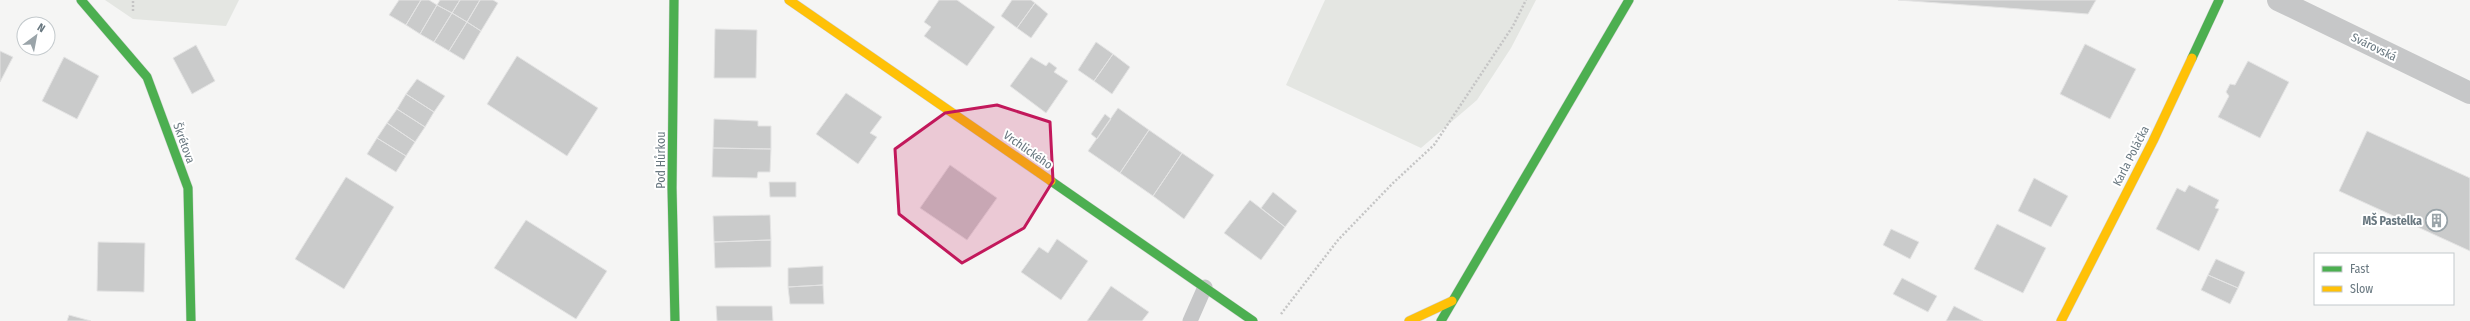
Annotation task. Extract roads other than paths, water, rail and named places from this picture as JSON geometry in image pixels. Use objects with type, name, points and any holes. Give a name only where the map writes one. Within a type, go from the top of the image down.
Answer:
[{"type":"street","name":"Škrétova","points":[[81,0],[147,77],[188,188],[191,321]]},
{"type":"street","name":"Pod Hůrkou","points":[[674,0],[672,188],[676,321]]},
{"type":"street","name":"Vrchlického","points":[[788,0],[1253,321]]},
{"type":"street","points":[[1441,321],[1629,0]]},
{"type":"street","name":"Karla Poláčka","points":[[2061,321],[2153,141],[2219,0]]},
{"type":"street","name":"Svárovská","points":[[2278,0],[2470,93]]},
{"type":"street","points":[[1410,321],[1452,301]]},
{"type":"street","points":[[1452,301],[1453,321]]},
{"type":"lane","points":[[1190,321],[1205,287]]},
{"type":"place","name":"MŠ Pastelka","points":[[2437,221]]}]
